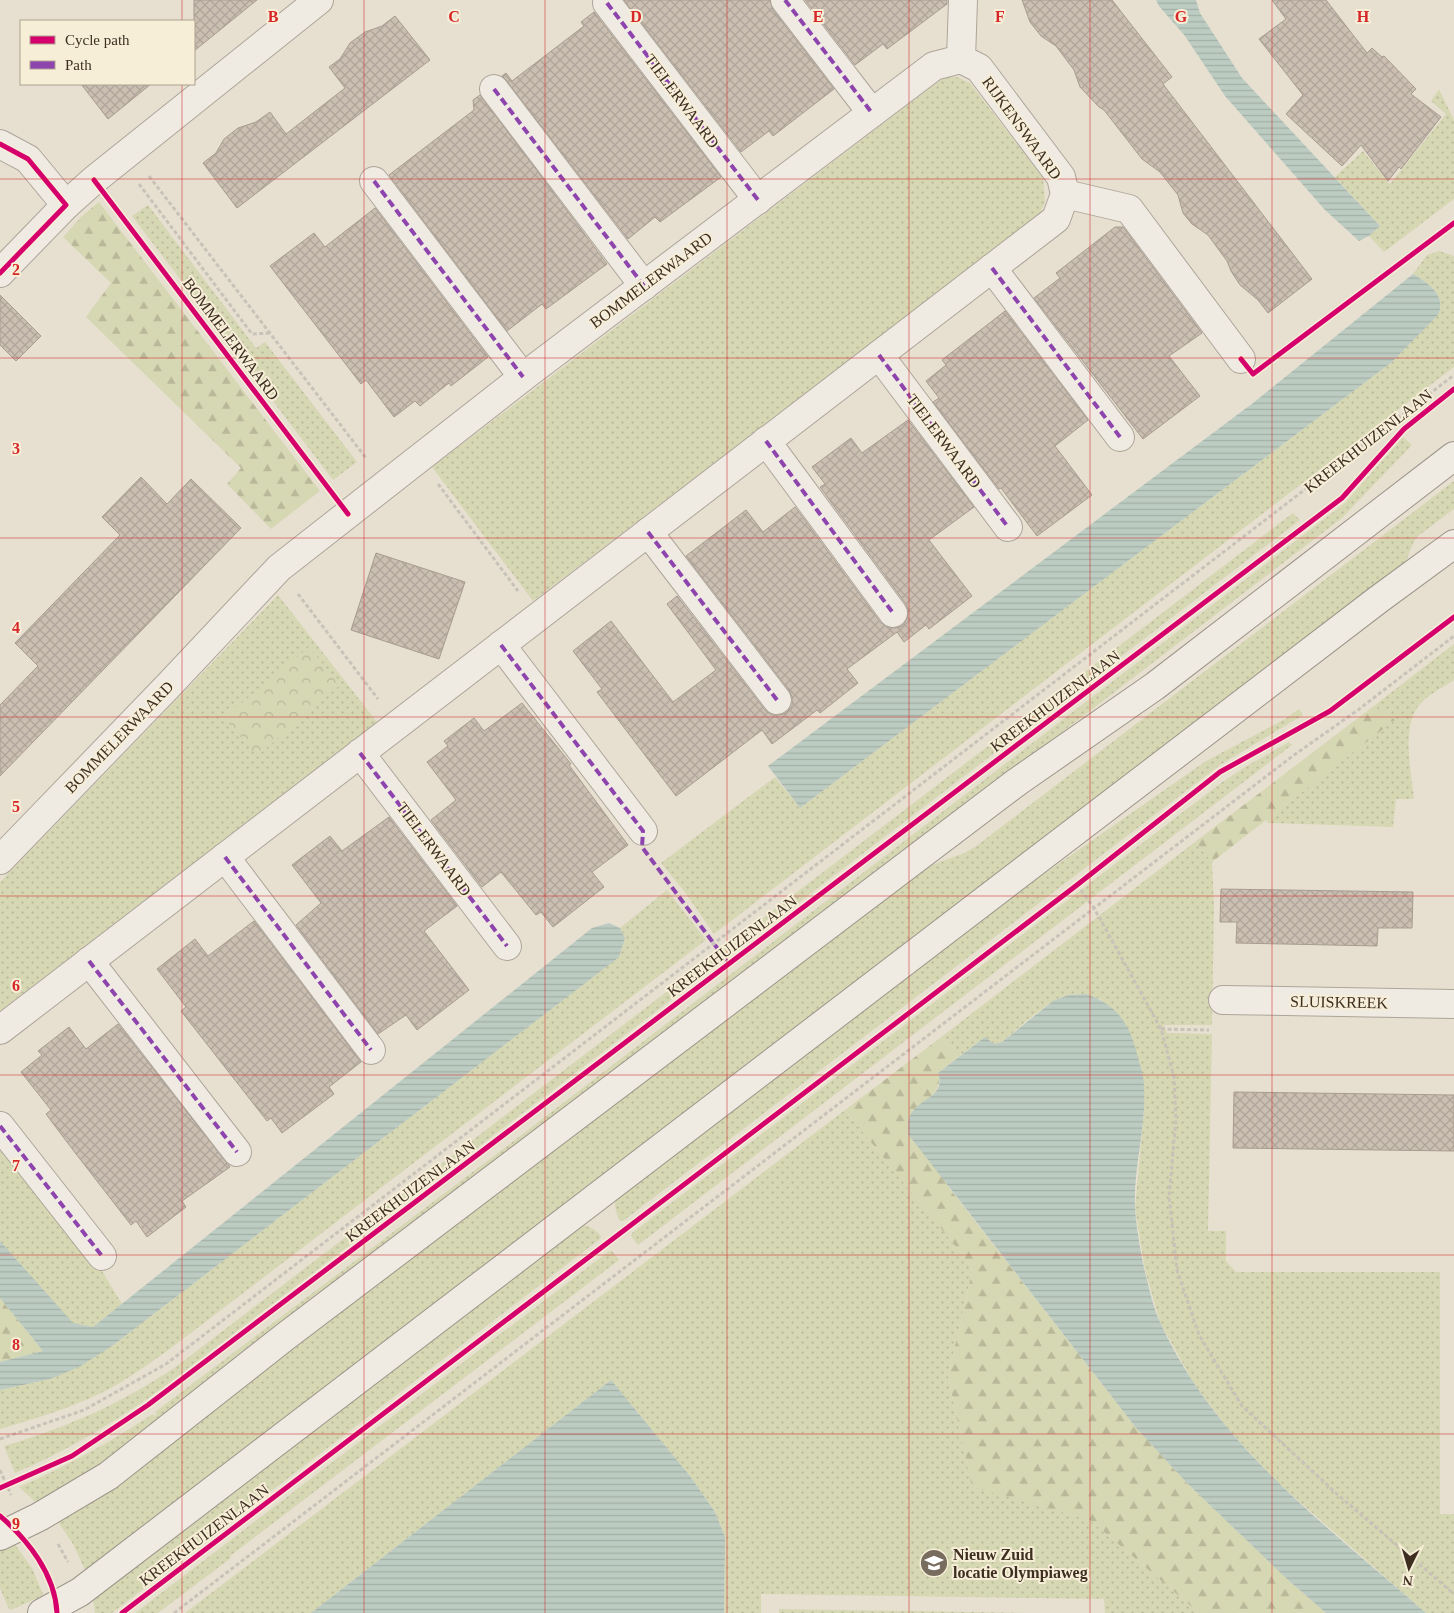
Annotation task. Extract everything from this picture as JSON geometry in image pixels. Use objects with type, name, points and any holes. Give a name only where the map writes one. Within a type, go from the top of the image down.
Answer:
[{"type":"street","points":[[0,273],[66,205],[319,0]]},
{"type":"street","points":[[785,0],[872,113]]},
{"type":"street","points":[[961,59],[963,0]]},
{"type":"street","name":"TIELERWAARD","points":[[607,3],[758,200]]},
{"type":"street","name":"BOMMELERWAARD","points":[[0,860],[279,568],[523,377],[934,66],[961,59]]},
{"type":"street","name":"RIJKENSWAARD","points":[[961,59],[979,68],[1061,177],[1065,194],[1129,209],[1241,359]]},
{"type":"street","points":[[494,89],[644,286]]},
{"type":"street","points":[[0,144],[28,159],[66,205]]},
{"type":"street","points":[[374,180],[523,377]]},
{"type":"street","points":[[0,1030],[1056,219],[1065,194]]},
{"type":"street","points":[[992,268],[1120,438]]},
{"type":"street","name":"TIELERWAARD","points":[[879,355],[1008,526]]},
{"type":"street","points":[[766,442],[893,613]]},
{"type":"street","points":[[0,1536],[39,1517],[108,1476],[286,1336],[1009,788],[1155,686],[1454,456]]},
{"type":"street","points":[[648,532],[777,700]]},
{"type":"street","name":"KREEKHUIZENLAAN","points":[[42,1613],[80,1592],[1454,544]]},
{"type":"street","points":[[501,646],[643,831]]},
{"type":"street","name":"TIELERWAARD","points":[[360,753],[507,946]]},
{"type":"street","points":[[225,857],[371,1050]]},
{"type":"street","points":[[89,962],[237,1152]]},
{"type":"street","name":"SLUISKREEK","points":[[1223,1000],[1454,1004]]},
{"type":"street","points":[[0,1126],[102,1256]]},
{"type":"path","points":[[120,160],[252,334],[270,333]]},
{"type":"path","points":[[162,193],[386,484]]},
{"type":"path","points":[[419,458],[538,618]]},
{"type":"path","points":[[279,568],[398,725]]},
{"type":"path","points":[[174,1613],[1294,755],[1358,710],[1454,636]]},
{"type":"path","points":[[1070,891],[1085,879]]},
{"type":"path","points":[[1077,885],[1094,908],[1161,1029],[1174,1077],[1176,1120],[1169,1196],[1177,1270],[1199,1335],[1242,1406],[1337,1494],[1454,1594]]},
{"type":"path","points":[[1161,1029],[1204,1030]]},
{"type":"path","points":[[0,1488],[14,1482]]},
{"type":"green space","points":[[945,77],[957,77],[970,83],[1043,178],[1045,202],[1039,215],[533,601],[432,467]]},
{"type":"green space","points":[[1439,89],[1454,120],[1454,199],[1384,252],[1369,236],[1380,226],[1335,177],[1363,151],[1390,184],[1446,114],[1431,101]]},
{"type":"green space","points":[[99,202],[320,491],[271,529],[227,484],[241,468],[86,317],[111,283],[63,237],[82,216]]},
{"type":"green space","points":[[148,205],[256,348],[265,342],[357,462],[333,480],[132,216]]},
{"type":"green space","points":[[1439,251],[1454,256],[1454,367],[714,934],[684,891],[661,863],[775,777],[800,808],[1392,362],[1438,315],[1440,301],[1438,296],[1425,281],[1413,274],[1427,255]]},
{"type":"green space","points":[[1403,437],[1412,445],[1342,518],[110,1461],[40,1506],[19,1487],[88,1454],[153,1414],[154,1416],[157,1415],[155,1412],[503,1149],[1345,503]]},
{"type":"green space","points":[[1454,481],[1454,509],[1418,536],[1413,543],[1405,564],[86,1572],[73,1544],[56,1519],[918,870],[975,847]]},
{"type":"green space","points":[[1293,513],[1300,520],[161,1389],[90,1435],[15,1473],[4,1446],[50,1431],[94,1413],[135,1392],[177,1366]]},
{"type":"green space","points":[[278,595],[377,722],[0,1011],[0,882]]},
{"type":"green space","points":[[1454,644],[1454,680],[1422,702],[1415,711],[1411,722],[1409,761],[1414,799],[1396,799],[1393,827],[1268,823],[1266,820],[1394,720],[1375,705]]},
{"type":"green space","points":[[309,647],[340,685],[257,756],[224,718]]},
{"type":"green space","points":[[1375,705],[1395,720],[1212,862],[1195,842]]},
{"type":"green space","points":[[1299,709],[1303,715],[1220,765],[623,1221],[620,1221],[615,1208],[618,1194],[961,932],[1206,761],[1285,719]]},
{"type":"green space","points":[[1289,742],[1292,745],[638,1245],[631,1236],[632,1233],[1221,783]]},
{"type":"green space","points":[[1195,842],[1212,862],[1214,905],[1212,1025],[1164,1025],[1167,1033],[1212,1034],[1208,1231],[1226,1231],[1226,1261],[1236,1272],[1440,1272],[1440,1514],[1454,1514],[1454,1613],[1426,1613],[1276,1481],[1229,1430],[1194,1384],[1160,1322],[1145,1270],[1135,1208],[1144,1111],[1102,1000],[1077,994],[1060,998],[1034,1015],[1002,1042],[994,1044],[984,1038],[958,1057],[940,1038]]},
{"type":"green space","points":[[667,890],[706,940],[147,1365],[118,1384],[90,1398],[60,1410],[0,1429],[0,1390],[50,1379],[112,1346],[619,957],[625,938],[620,928]]},
{"type":"green space","points":[[940,1038],[958,1057],[938,1073],[938,1085],[932,1095],[912,1111],[950,1189],[1137,1429],[1188,1484],[1287,1579],[1326,1613],[1199,1613],[1090,1520],[972,1487],[948,1376],[973,1268],[845,1110]]},
{"type":"green space","points":[[845,1110],[973,1268],[948,1376],[972,1486],[1090,1520],[1199,1613],[1105,1613],[1104,1599],[761,1594],[761,1613],[724,1613],[725,1537],[715,1512],[690,1476],[611,1380],[311,1613],[185,1613]]},
{"type":"green space","points":[[0,1138],[102,1271],[122,1304],[93,1327],[73,1324],[0,1241]]},
{"type":"green space","points":[[583,1225],[597,1232],[601,1236],[600,1239],[112,1613],[95,1613],[93,1597],[128,1573],[181,1532],[244,1479],[575,1226]]},
{"type":"green space","points":[[609,1251],[612,1251],[619,1260],[230,1556],[231,1558],[158,1613],[135,1613]]},
{"type":"green space","points":[[0,1298],[43,1351],[0,1362]]},
{"type":"green space","points":[[14,1543],[32,1568],[43,1594],[11,1610],[0,1588],[0,1550]]},
{"type":"green space","points":[[779,1609],[1026,1613],[779,1613]]},
{"type":"shaded area","points":[[1156,0],[1196,0],[1200,13],[1242,78],[1380,226],[1369,236],[1359,241],[1325,210],[1225,96],[1185,36]]},
{"type":"shaded area","points":[[1413,274],[1434,290],[1440,301],[1440,308],[1438,315],[1392,362],[800,808],[768,766],[1253,403]]},
{"type":"shaded area","points":[[609,923],[620,928],[625,938],[619,957],[112,1346],[79,1367],[50,1379],[0,1390],[0,1362],[43,1351],[0,1298],[0,1241],[73,1323],[93,1327],[592,928]]},
{"type":"shaded area","points":[[1086,994],[1112,1008],[1124,1022],[1133,1040],[1143,1076],[1143,1126],[1135,1192],[1140,1249],[1155,1310],[1183,1366],[1211,1407],[1242,1445],[1277,1481],[1351,1549],[1426,1613],[1326,1613],[1287,1579],[1188,1484],[1137,1429],[908,1134],[910,1115],[939,1086],[938,1073],[985,1037],[994,1044],[1002,1042],[1053,1001],[1068,995]]},
{"type":"shaded area","points":[[611,1380],[690,1476],[715,1512],[725,1537],[724,1613],[311,1613]]},
{"type":"building","points":[[194,0],[257,0],[195,50]]},
{"type":"building","points":[[624,0],[770,0],[773,10],[834,89],[773,136],[769,131],[741,152]]},
{"type":"building","points":[[805,0],[947,0],[947,4],[887,49],[883,44],[855,65]]},
{"type":"building","points":[[1022,0],[1112,0],[1172,77],[1163,84],[1312,279],[1268,313],[1258,300],[1240,285],[1227,261],[1208,235],[1192,224],[1183,213],[1178,195],[1160,172],[1142,159],[1104,110],[1080,87],[1074,70],[1056,46],[1041,36],[1030,22]]},
{"type":"building","points":[[1272,0],[1326,0],[1367,53],[1372,48],[1382,57],[1384,56],[1416,89],[1411,94],[1441,117],[1401,169],[1399,167],[1388,181],[1361,145],[1342,166],[1286,114],[1303,95],[1259,39],[1286,19]]},
{"type":"building","points":[[594,12],[721,177],[660,222],[655,217],[628,239],[502,76],[506,73],[512,81],[584,26],[581,22]]},
{"type":"building","points":[[395,16],[430,60],[237,208],[203,163],[216,153],[224,139],[238,128],[256,122],[270,112],[286,134],[345,88],[329,67],[340,59],[350,43],[365,32],[382,26]]},
{"type":"building","points":[[82,85],[150,85],[108,119]]},
{"type":"building","points":[[480,95],[607,264],[546,309],[542,304],[507,331],[389,175],[474,110],[473,100]]},
{"type":"building","points":[[375,208],[488,357],[451,386],[449,383],[420,406],[415,401],[394,417],[366,380],[361,384],[270,266],[314,233],[325,247]]},
{"type":"building","points":[[1115,227],[1123,227],[1202,333],[1169,356],[1200,396],[1143,439],[1034,298],[1060,278],[1056,273]]},
{"type":"building","points":[[0,295],[41,336],[16,361],[0,345]]},
{"type":"building","points":[[1005,311],[1088,420],[1055,446],[1092,495],[1037,536],[933,402],[939,398],[926,381],[946,365],[942,360]]},
{"type":"building","points":[[908,420],[974,507],[929,540],[972,596],[929,629],[926,625],[904,642],[897,632],[847,669],[858,683],[820,713],[817,710],[772,744],[762,730],[676,796],[597,692],[602,689],[573,651],[611,621],[673,702],[716,670],[667,604],[677,596],[765,710],[772,715],[786,713],[792,706],[792,697],[789,690],[686,556],[746,510],[763,532],[795,507],[880,622],[887,627],[895,628],[902,626],[907,619],[908,611],[906,604],[820,487],[825,484],[812,467],[851,438],[862,453]]},
{"type":"building","points":[[141,477],[167,504],[191,479],[241,528],[0,776],[0,705],[38,666],[15,643],[120,535],[102,517]]},
{"type":"building","points":[[376,553],[465,582],[439,659],[351,630]]},
{"type":"building","points":[[522,703],[571,764],[569,765],[628,845],[592,872],[604,887],[553,927],[541,912],[536,915],[501,872],[482,887],[431,820],[456,800],[427,762],[448,746],[444,741],[474,718],[484,731]]},
{"type":"building","points":[[389,817],[457,906],[424,931],[469,990],[417,1030],[406,1015],[378,1034],[296,925],[321,903],[292,865],[330,836],[342,851]]},
{"type":"building","points":[[1221,889],[1413,892],[1412,928],[1378,928],[1377,946],[1236,943],[1237,922],[1220,922]]},
{"type":"building","points":[[254,921],[361,1062],[329,1087],[334,1094],[282,1133],[271,1118],[267,1121],[181,1011],[186,1007],[157,969],[195,939],[208,956]]},
{"type":"building","points":[[118,1024],[230,1167],[182,1201],[186,1207],[147,1237],[136,1221],[131,1225],[73,1150],[46,1114],[51,1110],[21,1072],[42,1055],[38,1051],[69,1027],[86,1049]]},
{"type":"building","points":[[1234,1092],[1454,1095],[1454,1151],[1233,1148]]},
{"type":"marked path","points":[[785,0],[872,113]]},
{"type":"marked path","points":[[607,3],[758,200]]},
{"type":"marked path","points":[[494,89],[644,286]]},
{"type":"marked path","points":[[374,181],[523,377]]},
{"type":"marked path","points":[[992,268],[1120,437]]},
{"type":"marked path","points":[[879,355],[1008,527]]},
{"type":"marked path","points":[[766,441],[893,613]]},
{"type":"marked path","points":[[648,532],[777,700]]},
{"type":"marked path","points":[[501,645],[643,831],[642,847],[729,964]]},
{"type":"marked path","points":[[360,753],[507,946]]},
{"type":"marked path","points":[[225,857],[371,1050]]},
{"type":"marked path","points":[[89,961],[237,1152]]},
{"type":"marked path","points":[[0,1126],[102,1256]]},
{"type":"cycle path","points":[[0,144],[28,159],[66,205],[0,273]]},
{"type":"cycle path","points":[[94,180],[348,514]]},
{"type":"cycle path","points":[[1241,359],[1253,374],[1454,223]]},
{"type":"cycle path","points":[[0,1488],[72,1456],[148,1405],[1342,498],[1404,429],[1454,389]]},
{"type":"cycle path","points":[[122,1613],[1077,885],[1220,772],[1330,711],[1454,617]]},
{"type":"cycle path","points":[[0,1516],[30,1547],[38,1559],[51,1585],[57,1613]]},
{"type":"place","name":"Nieuw Zuid locatie Olympiaweg","points":[[934,1563]]}]
